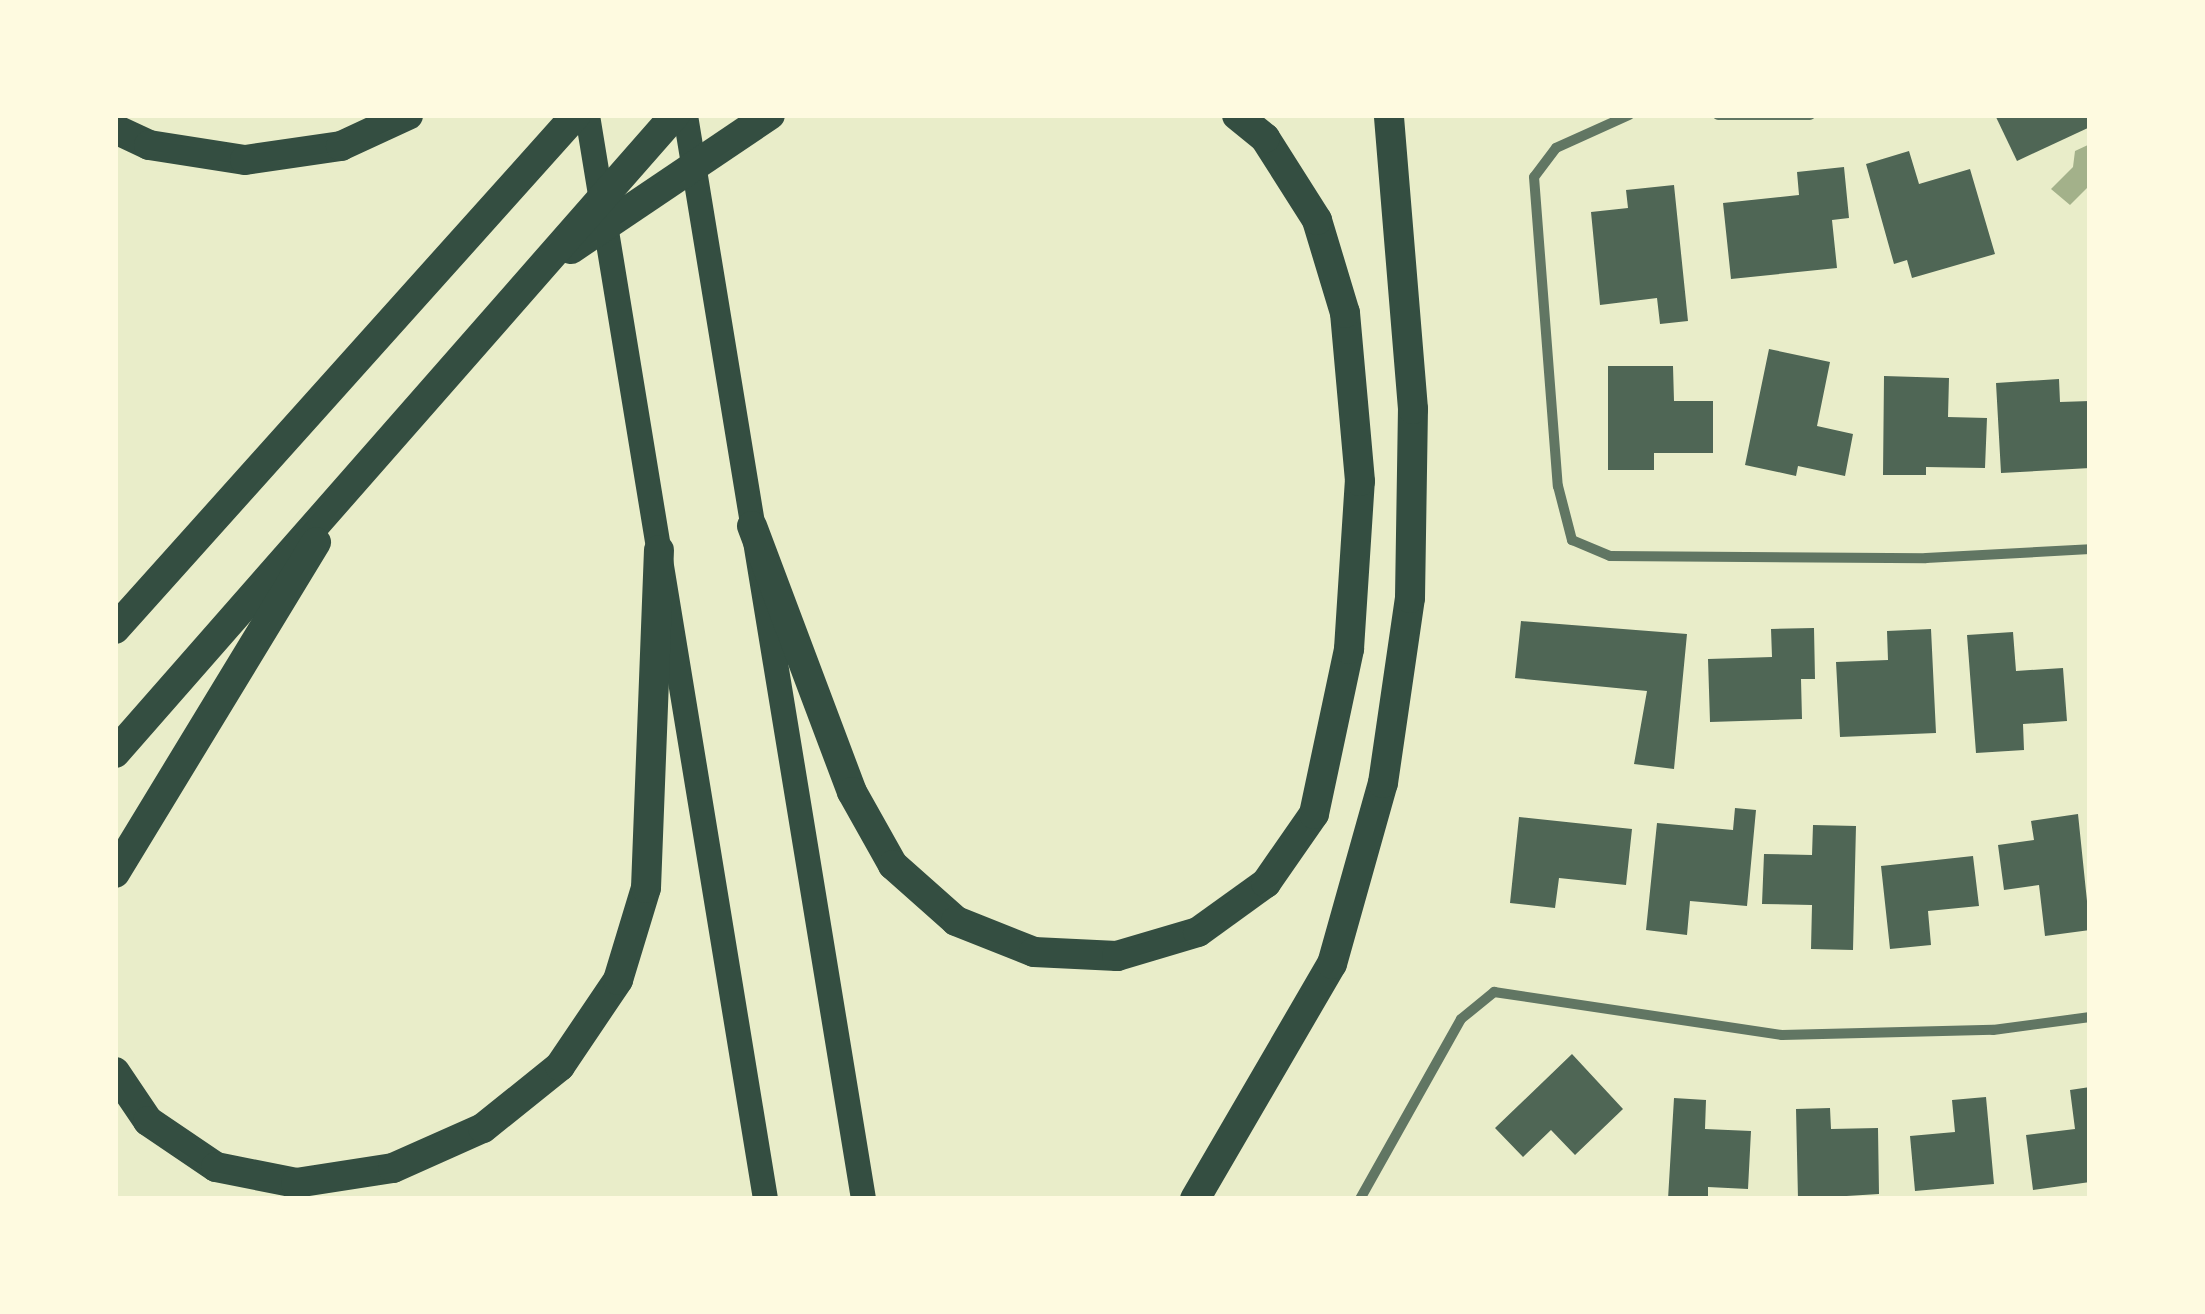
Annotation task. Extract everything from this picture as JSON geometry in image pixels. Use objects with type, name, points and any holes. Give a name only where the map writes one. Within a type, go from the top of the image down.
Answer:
[{"type":"highway","points":[[115,129],[149,145],[245,160],[341,146],[408,115]]},
{"type":"highway","points":[[115,629],[576,115]]},
{"type":"highway","points":[[115,752],[674,115]]},
{"type":"highway","points":[[535,273],[770,115]]},
{"type":"highway","points":[[752,526],[852,792],[893,865],[956,921],[1034,952],[1117,956],[1198,932],[1266,882],[1314,814],[1350,650],[1360,481],[1345,313],[1317,220],[1265,138],[1237,115]]},
{"type":"highway","points":[[1195,1199],[1332,964],[1383,783],[1410,598],[1412,447],[1389,115]]},
{"type":"highway","points":[[115,873],[354,478]]},
{"type":"highway","points":[[115,1072],[148,1122],[216,1167],[296,1183],[394,1168],[484,1128],[560,1066],[618,980],[646,888],[659,550]]},
{"type":"main road","points":[[587,115],[765,1199]]},
{"type":"main road","points":[[685,115],[863,1199]]},
{"type":"street","points":[[1630,115],[1556,148],[1534,177],[1558,486],[1572,540],[1610,556],[1926,558],[2090,549]]},
{"type":"street","points":[[1718,115],[1810,115]]},
{"type":"street","points":[[1360,1199],[1461,1019],[1494,992],[1782,1035],[1993,1030],[2090,1017]]},
{"type":"shaded area","points":[[2090,144],[2090,185],[2070,205],[2051,189],[2073,167],[2075,151]]},
{"type":"building","points":[[1995,115],[2090,115],[2090,127],[2017,161]]},
{"type":"building","points":[[1909,151],[1919,184],[1970,169],[1995,254],[1912,278],[1907,260],[1894,264],[1866,164]]},
{"type":"building","points":[[1844,167],[1849,218],[1832,220],[1837,268],[1731,279],[1723,203],[1799,195],[1797,172]]},
{"type":"building","points":[[1674,185],[1688,321],[1660,324],[1657,298],[1600,305],[1591,212],[1628,208],[1626,190]]},
{"type":"building","points":[[1769,349],[1830,362],[1817,426],[1853,434],[1845,476],[1798,466],[1796,476],[1745,465]]},
{"type":"building","points":[[1608,366],[1673,366],[1674,401],[1713,401],[1713,453],[1654,453],[1654,470],[1608,470]]},
{"type":"building","points":[[1884,376],[1949,378],[1948,417],[1987,418],[1985,468],[1926,467],[1926,475],[1883,475]]},
{"type":"building","points":[[2059,379],[2060,402],[2090,401],[2090,468],[2001,473],[1996,383]]},
{"type":"building","points":[[1521,621],[1687,634],[1674,769],[1634,764],[1647,691],[1515,678]]},
{"type":"building","points":[[1814,628],[1815,679],[1801,679],[1802,719],[1710,722],[1708,659],[1772,657],[1771,629]]},
{"type":"building","points":[[1931,629],[1936,733],[1840,737],[1836,662],[1888,660],[1887,631]]},
{"type":"building","points":[[2013,632],[2016,671],[2063,668],[2067,721],[2023,724],[2024,750],[1976,753],[1967,635]]},
{"type":"building","points":[[1735,808],[1756,810],[1747,906],[1690,901],[1687,935],[1646,930],[1657,823],[1733,830]]},
{"type":"building","points":[[2078,814],[2090,930],[2045,936],[2039,885],[2004,890],[1998,845],[2034,840],[2031,821]]},
{"type":"building","points":[[1519,817],[1632,829],[1626,885],[1559,878],[1555,908],[1510,903]]},
{"type":"building","points":[[1813,825],[1856,826],[1853,950],[1811,949],[1812,905],[1762,904],[1764,854],[1812,855]]},
{"type":"building","points":[[1973,856],[1979,906],[1928,911],[1931,945],[1890,949],[1881,866]]},
{"type":"building","points":[[1572,1054],[1623,1109],[1575,1155],[1551,1130],[1523,1157],[1495,1128]]},
{"type":"building","points":[[2090,1087],[2090,1182],[2033,1190],[2026,1135],[2075,1129],[2070,1090]]},
{"type":"building","points":[[1986,1097],[1994,1184],[1915,1191],[1910,1136],[1955,1132],[1952,1100]]},
{"type":"building","points":[[1674,1098],[1706,1100],[1705,1129],[1751,1131],[1748,1189],[1708,1187],[1708,1199],[1668,1199]]},
{"type":"building","points":[[1830,1108],[1831,1129],[1878,1128],[1879,1194],[1798,1199],[1796,1109]]}]
